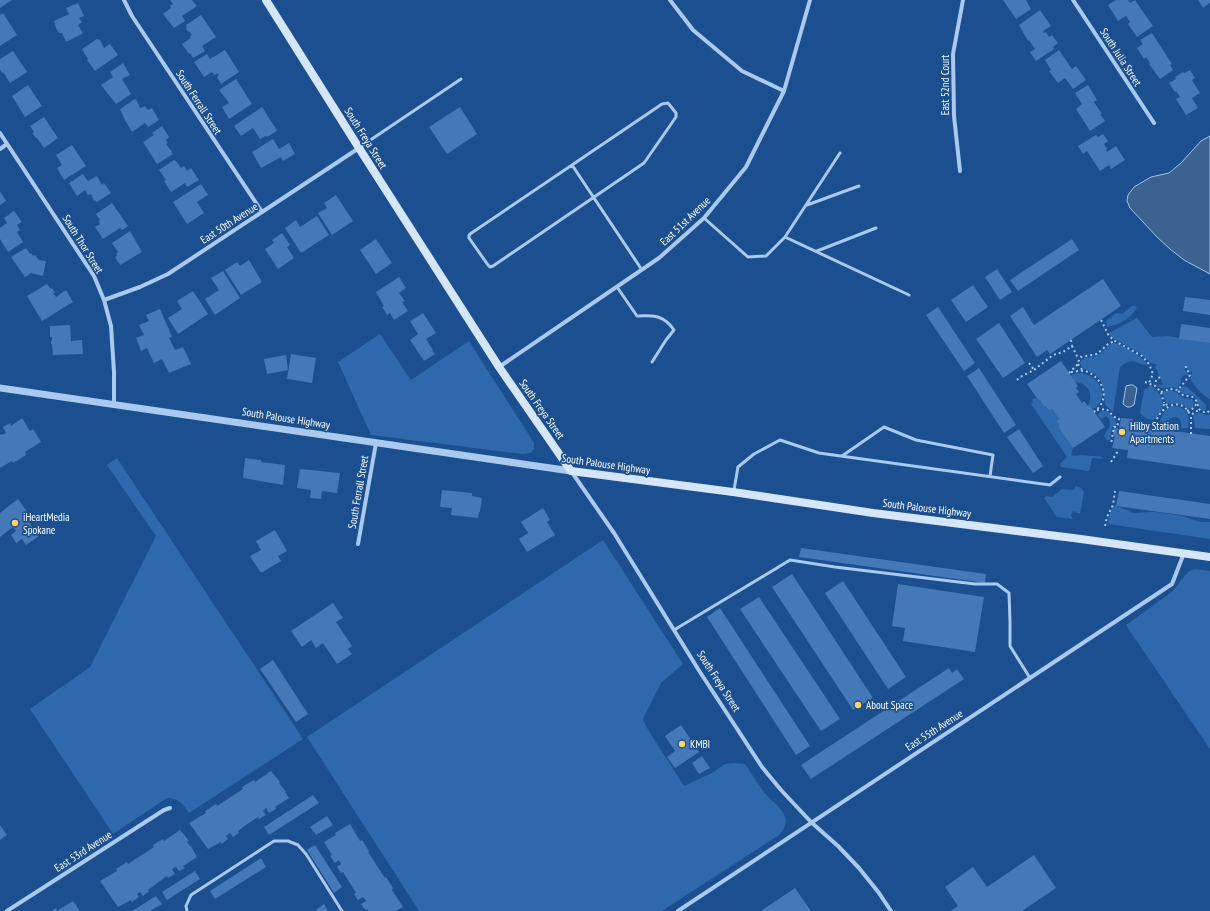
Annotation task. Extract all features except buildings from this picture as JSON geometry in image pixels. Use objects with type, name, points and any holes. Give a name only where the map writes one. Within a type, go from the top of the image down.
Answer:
[{"type":"main road","name":"South Freya Street","points":[[266,0],[500,367],[571,471]]},
{"type":"main road","name":"South Palouse Highway","points":[[571,471],[1184,552],[1210,557]]},
{"type":"street","name":"South Ferrall Street","points":[[124,0],[132,16],[262,212]]},
{"type":"street","points":[[670,0],[693,30],[742,71],[784,91]]},
{"type":"street","name":"East 51st Avenue","points":[[500,367],[659,258],[704,218],[746,168],[784,91],[810,0]]},
{"type":"street","name":"East 52nd Court","points":[[960,171],[954,116],[953,54],[963,0]]},
{"type":"street","name":"South Julia Street","points":[[1073,0],[1154,123]]},
{"type":"street","name":"South Thor Street","points":[[0,133],[94,276],[104,300],[111,326],[114,372],[114,403]]},
{"type":"street","points":[[0,149],[7,144]]},
{"type":"street","name":"East 50th Avenue","points":[[104,300],[140,287],[168,274],[359,148]]},
{"type":"street","name":"South Palouse Highway","points":[[0,388],[114,403],[571,471]]},
{"type":"street","name":"South Ferrall Street","points":[[358,544],[376,443]]},
{"type":"street","name":"South Freya Street","points":[[571,471],[614,533],[698,669],[762,767],[781,790],[859,868],[891,911]]},
{"type":"street","name":"East 55th Avenue","points":[[678,911],[1172,584],[1184,552]]},
{"type":"street","name":"East 53rd Avenue","points":[[7,911],[158,814],[170,808]]},
{"type":"lane","points":[[359,148],[461,79]]},
{"type":"lane","points":[[668,103],[676,113],[676,117],[644,163],[490,267],[469,238],[470,234],[572,165],[662,104],[668,103]]},
{"type":"lane","points":[[704,218],[748,257],[766,256],[785,236],[807,205],[840,153]]},
{"type":"lane","points":[[572,165],[642,270]]},
{"type":"lane","points":[[807,205],[859,186]]},
{"type":"lane","points":[[817,251],[876,228]]},
{"type":"lane","points":[[785,236],[909,295]]},
{"type":"lane","points":[[617,287],[637,316],[660,317],[674,330],[652,362]]},
{"type":"lane","points":[[842,456],[884,428],[916,440],[993,454],[990,476]]},
{"type":"lane","points":[[733,492],[738,467],[754,454],[780,440],[819,453],[1050,485],[1060,477]]},
{"type":"lane","points":[[674,630],[790,560],[975,584],[997,584],[1009,593],[1010,646],[1030,678]]},
{"type":"lane","points":[[187,911],[186,906],[191,895],[274,841],[288,841],[298,845],[306,854],[342,911]]},
{"type":"path","points":[[1102,320],[1109,336],[1142,356],[1149,364],[1153,371],[1153,376],[1149,384]]},
{"type":"path","points":[[1071,340],[1077,356],[1080,358]]},
{"type":"path","points":[[1080,358],[1098,354],[1108,344],[1115,341]]},
{"type":"path","points":[[1016,380],[1034,370],[1053,355],[1063,352],[1072,346]]},
{"type":"path","points":[[1080,358],[1078,364],[1070,373],[1083,371],[1093,375],[1101,384],[1103,396],[1102,403],[1095,411],[1106,409]]},
{"type":"path","points":[[1029,363],[1034,370]]},
{"type":"path","points":[[1078,364],[1083,371]]},
{"type":"path","points":[[1178,390],[1190,375],[1186,366]]},
{"type":"path","points":[[1153,376],[1158,377],[1155,382],[1155,386]]},
{"type":"path","points":[[1145,382],[1155,386],[1160,392],[1164,403],[1163,411]]},
{"type":"path","points":[[1160,392],[1170,389],[1178,390],[1182,396],[1195,399],[1200,410],[1207,413],[1210,410]]},
{"type":"path","points":[[1102,403],[1106,409],[1119,419],[1117,427],[1114,427],[1111,444]]},
{"type":"path","points":[[1164,403],[1169,406],[1181,406],[1187,410],[1191,416],[1191,434]]},
{"type":"path","points":[[1187,410],[1194,408],[1196,404]]},
{"type":"path","points":[[1156,429],[1157,419],[1169,406]]},
{"type":"path","points":[[1191,416],[1194,412],[1200,410]]},
{"type":"path","points":[[1111,462],[1118,451]]},
{"type":"path","points":[[1105,526],[1107,516],[1113,505],[1116,491]]},
{"type":"shaded area","points":[[1210,136],[1210,274],[1184,260],[1170,249],[1130,208],[1127,201],[1128,195],[1134,187],[1151,177],[1169,173],[1181,163],[1201,141]]},
{"type":"shaded area","points":[[1132,306],[1137,308],[1128,318],[1116,325],[1107,327],[1106,321],[1116,313],[1122,314]]},
{"type":"shaded area","points":[[1137,318],[1152,337],[1168,336],[1210,343],[1210,399],[1193,384],[1190,378],[1192,373],[1187,369],[1187,366],[1185,366],[1185,370],[1188,374],[1187,376],[1184,375],[1181,377],[1181,383],[1177,388],[1160,388],[1156,384],[1163,384],[1155,367],[1157,365],[1151,363],[1141,354],[1111,337],[1109,333]]},
{"type":"shaded area","points":[[380,334],[411,380],[469,341],[534,443],[534,449],[530,453],[523,454],[371,435],[338,362]]},
{"type":"shaded area","points":[[1114,343],[1132,351],[1142,358],[1148,365],[1132,361],[1120,367],[1113,412],[1105,405],[1102,384],[1098,377],[1084,369],[1080,363],[1085,358],[1098,355],[1109,345]]},
{"type":"shaded area","points":[[1081,373],[1093,378],[1097,382],[1102,392],[1100,403],[1095,408],[1092,408],[1089,404],[1090,396],[1086,386],[1075,382],[1071,376]]},
{"type":"shaded area","points":[[1130,385],[1137,388],[1134,405],[1127,407],[1123,404],[1126,386]]},
{"type":"shaded area","points":[[1150,385],[1158,392],[1163,402],[1159,415],[1154,420],[1146,418],[1140,413],[1144,390]]},
{"type":"shaded area","points":[[1183,386],[1187,387],[1206,405],[1206,409],[1203,411],[1201,409],[1198,405],[1197,399],[1194,396],[1181,392],[1180,389]]},
{"type":"shaded area","points":[[1170,390],[1176,392],[1183,398],[1192,399],[1194,402],[1193,407],[1189,409],[1179,404],[1166,403],[1163,393]]},
{"type":"shaded area","points":[[1037,398],[1038,401],[1040,400],[1044,407],[1046,406],[1049,411],[1052,409],[1059,419],[1056,421],[1060,426],[1058,427],[1073,448],[1071,455],[1100,456],[1103,459],[1092,458],[1090,469],[1088,471],[1061,467],[1060,464],[1067,457],[1031,404],[1033,402],[1032,399]]},
{"type":"shaded area","points":[[1173,406],[1182,408],[1187,412],[1189,419],[1188,428],[1181,428],[1181,422],[1177,417],[1170,419],[1166,426],[1159,425],[1163,413]]},
{"type":"shaded area","points":[[1100,412],[1109,412],[1116,421],[1116,426],[1112,427],[1110,440],[1107,440],[1104,436],[1110,426],[1109,419],[1106,416],[1101,419],[1098,415]]},
{"type":"shaded area","points":[[1199,412],[1206,415],[1210,414],[1210,429],[1195,428],[1193,415]]},
{"type":"shaded area","points":[[117,458],[303,739],[189,813],[180,802],[175,799],[167,798],[113,834],[30,709],[90,667],[156,536],[107,465]]},
{"type":"shaded area","points":[[1075,486],[1081,488],[1084,492],[1080,514],[1073,511],[1071,515],[1073,519],[1057,517],[1044,498],[1046,496],[1052,497],[1062,489],[1073,490]]},
{"type":"shaded area","points":[[1114,505],[1134,513],[1156,512],[1182,516],[1200,522],[1210,522],[1210,539],[1108,524],[1109,516]]},
{"type":"shaded area","points":[[603,540],[683,664],[661,683],[643,719],[647,728],[684,786],[712,773],[725,764],[745,764],[763,791],[782,811],[786,822],[784,828],[779,835],[662,911],[419,911],[307,737]]},
{"type":"shaded area","points":[[1194,569],[1210,571],[1210,749],[1126,625],[1172,592],[1188,572]]},
{"type":"place","name":"Hilby Station Apartments","points":[[1122,432]]},
{"type":"place","name":"iHeartMedia Spokane","points":[[15,523]]},
{"type":"place","name":"About Space","points":[[858,705]]},
{"type":"place","name":"KMBI","points":[[682,744]]}]
